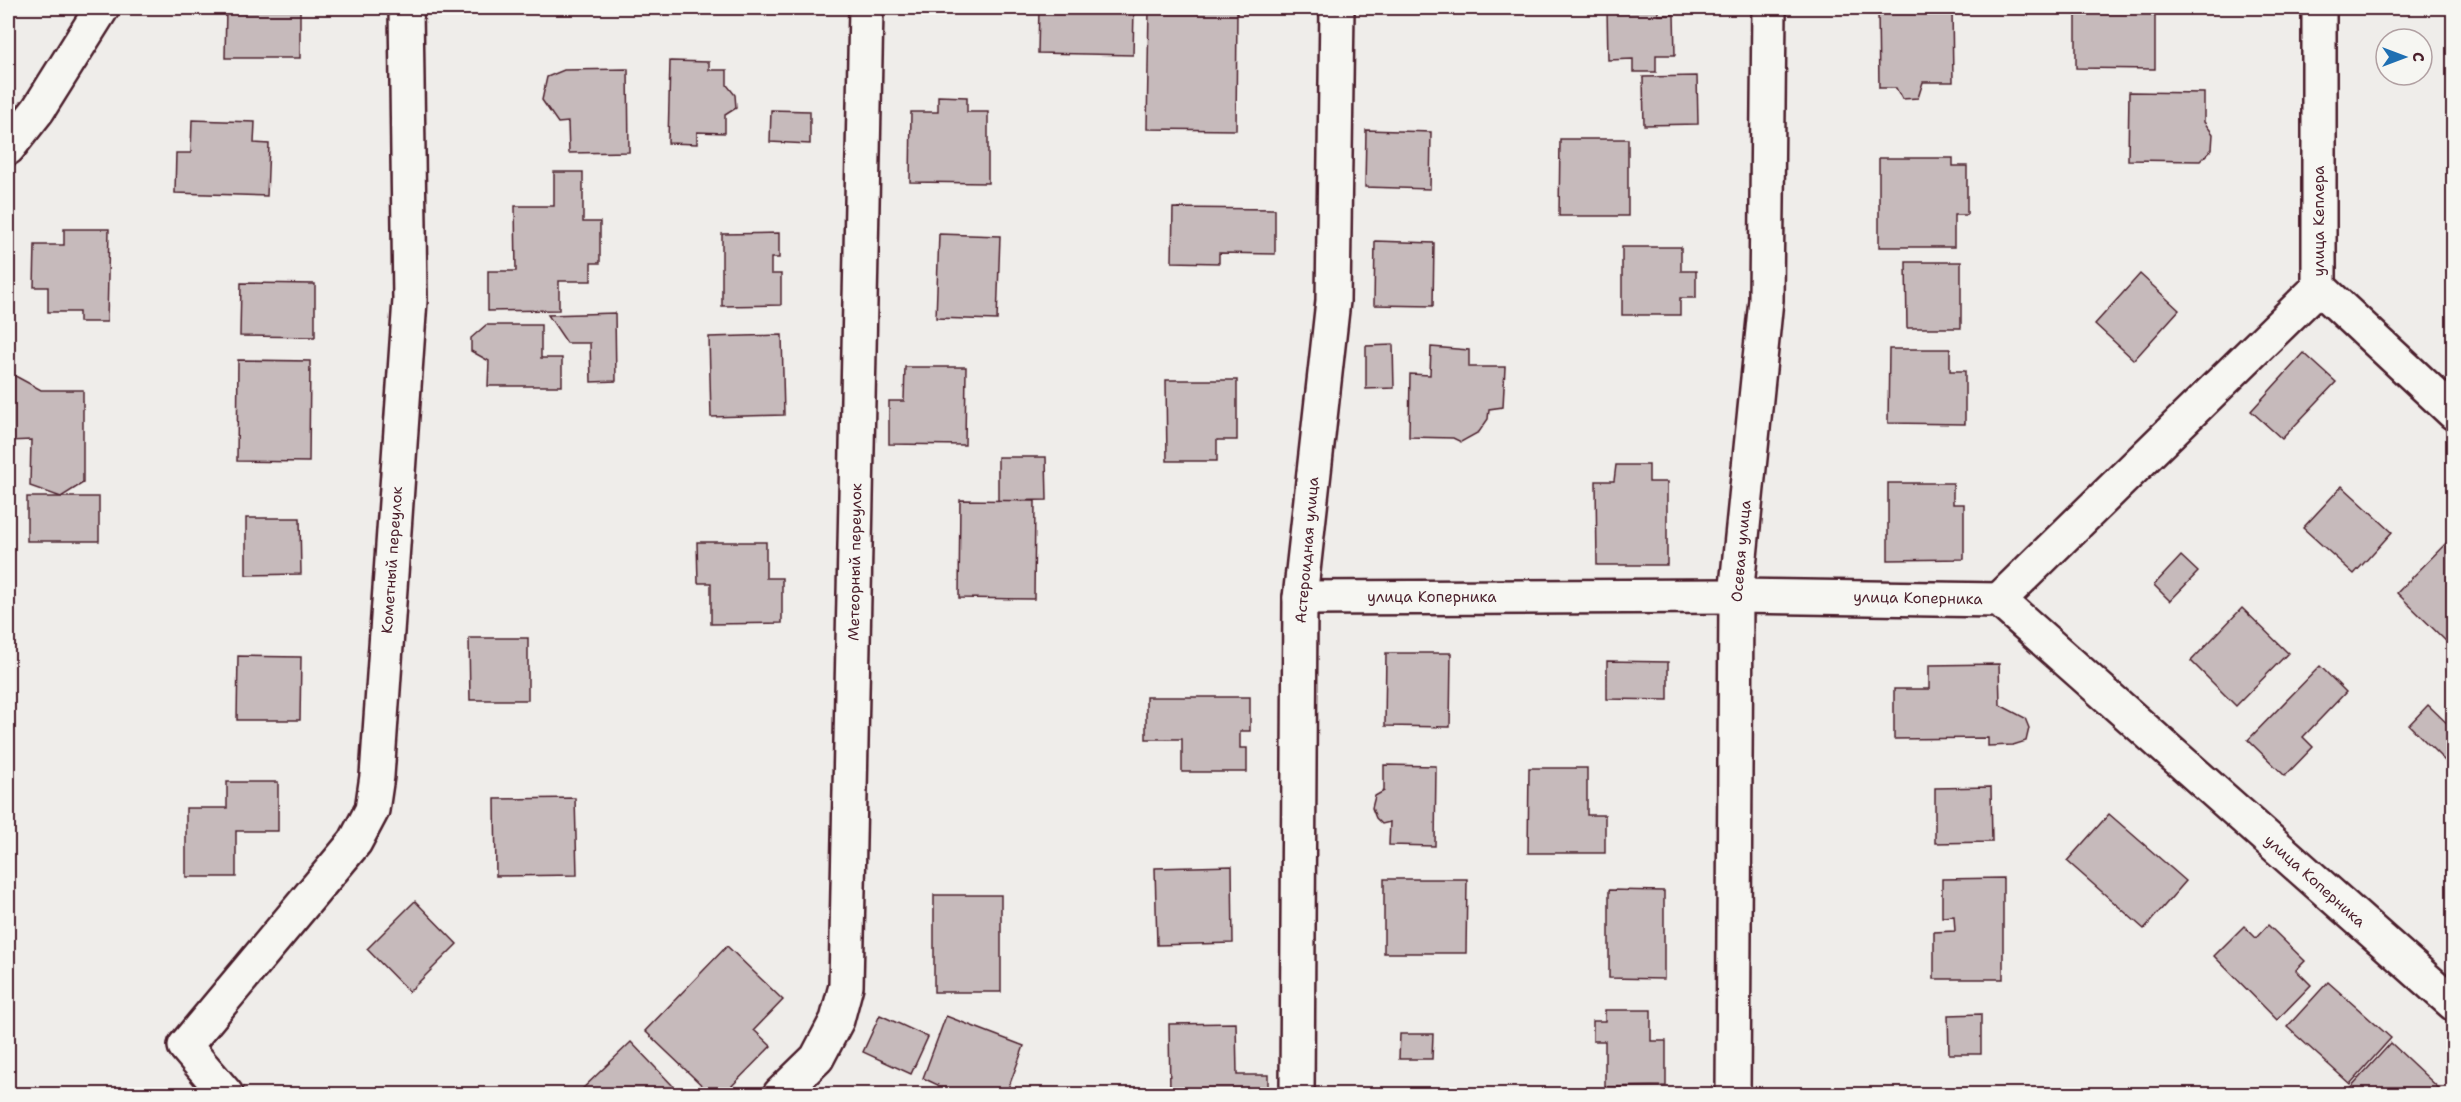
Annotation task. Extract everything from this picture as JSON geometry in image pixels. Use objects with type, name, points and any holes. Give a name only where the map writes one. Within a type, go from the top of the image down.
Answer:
[{"type":"street","points":[[8,148],[38,110],[102,8]]},
{"type":"street","name":"Кометный переулок","points":[[226,1095],[185,1046],[355,842],[372,810],[410,300],[406,8]]},
{"type":"street","name":"Метеорный переулок","points":[[780,1095],[817,1058],[837,1020],[846,986],[866,8]]},
{"type":"street","name":"Астероидная улица","points":[[1297,1095],[1300,598],[1333,301],[1337,8]]},
{"type":"street","name":"Осевая улица","points":[[1732,1095],[1736,596],[1766,300],[1770,8]]},
{"type":"street","name":"улица Кеплера","points":[[2319,8],[2319,287],[2454,413]]},
{"type":"street","points":[[1999,600],[2319,287]]},
{"type":"street","name":"улица Коперника","points":[[1300,598],[1736,596],[1999,600],[2454,1004]]},
{"type":"building","points":[[1039,8],[1134,8],[1133,55],[1038,53]]},
{"type":"building","points":[[1149,8],[1237,8],[1236,130],[1147,129]]},
{"type":"building","points":[[1607,8],[1658,8],[1658,15],[1674,15],[1675,55],[1656,55],[1656,72],[1633,72],[1633,59],[1608,60]]},
{"type":"building","points":[[1878,8],[1952,8],[1953,82],[1923,82],[1918,98],[1902,99],[1896,88],[1879,88]]},
{"type":"building","points":[[2076,8],[2155,8],[2155,69],[2076,68]]},
{"type":"building","points":[[226,9],[300,9],[300,58],[225,58]]},
{"type":"building","points":[[670,61],[709,62],[709,70],[727,70],[727,85],[735,95],[736,108],[725,115],[725,133],[697,132],[697,144],[668,143]]},
{"type":"building","points":[[628,69],[629,152],[569,153],[568,122],[558,123],[542,100],[547,77],[564,70]]},
{"type":"building","points":[[1697,76],[1698,124],[1644,125],[1643,77]]},
{"type":"building","points":[[2129,92],[2204,93],[2204,122],[2213,134],[2212,149],[2200,161],[2128,160]]},
{"type":"building","points":[[938,96],[967,97],[967,112],[988,112],[988,183],[910,182],[911,112],[938,112]]},
{"type":"building","points":[[771,110],[810,111],[810,144],[770,142]]},
{"type":"building","points":[[192,120],[255,122],[254,143],[269,144],[267,196],[175,193],[176,153],[191,153]]},
{"type":"building","points":[[1366,130],[1431,132],[1430,189],[1365,187]]},
{"type":"building","points":[[1560,139],[1628,139],[1628,216],[1559,216]]},
{"type":"building","points":[[1879,158],[1953,158],[1953,166],[1967,166],[1967,215],[1954,215],[1954,247],[1879,247]]},
{"type":"building","points":[[554,172],[583,172],[583,222],[600,222],[600,263],[591,263],[591,281],[559,281],[559,310],[488,311],[488,271],[516,271],[515,206],[554,206]]},
{"type":"building","points":[[1173,208],[1275,209],[1275,254],[1219,253],[1219,263],[1172,262]]},
{"type":"building","points":[[64,229],[109,229],[107,322],[79,322],[79,312],[48,312],[48,287],[34,287],[35,245],[64,245]]},
{"type":"building","points":[[779,233],[779,258],[771,258],[771,274],[781,274],[781,305],[722,306],[722,234]]},
{"type":"building","points":[[939,234],[1000,236],[997,320],[936,318]]},
{"type":"building","points":[[1375,241],[1434,243],[1433,306],[1374,305]]},
{"type":"building","points":[[1622,247],[1681,247],[1681,271],[1696,271],[1696,298],[1680,298],[1680,315],[1622,315]]},
{"type":"building","points":[[1906,262],[1961,262],[1961,328],[1907,328]]},
{"type":"building","points":[[2140,274],[2179,310],[2134,360],[2095,324]]},
{"type":"building","points":[[241,283],[315,284],[315,337],[240,336]]},
{"type":"building","points":[[615,313],[616,381],[591,382],[590,343],[567,343],[548,315]]},
{"type":"building","points":[[486,325],[541,325],[541,358],[562,358],[562,386],[488,386],[489,361],[471,351],[471,338]]},
{"type":"building","points":[[782,335],[784,415],[711,417],[709,337]]},
{"type":"building","points":[[1393,345],[1394,388],[1366,389],[1366,346]]},
{"type":"building","points":[[1431,347],[1469,350],[1469,367],[1505,367],[1503,407],[1489,409],[1488,419],[1479,432],[1461,442],[1453,438],[1409,437],[1410,374],[1430,375]]},
{"type":"building","points":[[1889,349],[1950,349],[1950,371],[1965,371],[1965,424],[1888,423]]},
{"type":"building","points":[[2304,353],[2336,382],[2282,439],[2251,411]]},
{"type":"building","points":[[238,360],[310,361],[309,462],[237,461]]},
{"type":"building","points":[[905,367],[966,367],[965,445],[889,444],[889,401],[904,401]]},
{"type":"building","points":[[8,372],[41,390],[83,390],[83,483],[61,497],[30,486],[31,440],[8,441]]},
{"type":"building","points":[[1166,380],[1237,380],[1237,440],[1217,440],[1217,461],[1167,461]]},
{"type":"building","points":[[998,457],[1046,457],[1047,500],[998,501]]},
{"type":"building","points":[[1616,465],[1649,465],[1649,482],[1667,482],[1667,565],[1597,565],[1596,481],[1614,481]]},
{"type":"building","points":[[1888,483],[1953,483],[1953,504],[1964,504],[1964,559],[1888,560]]},
{"type":"building","points":[[2342,486],[2392,532],[2354,574],[2303,528]]},
{"type":"building","points":[[27,497],[99,497],[99,541],[27,541]]},
{"type":"building","points":[[960,500],[1035,501],[1034,599],[959,598]]},
{"type":"building","points":[[246,518],[300,518],[301,574],[246,575]]},
{"type":"building","points":[[2454,535],[2454,649],[2397,593]]},
{"type":"building","points":[[697,542],[766,542],[766,578],[782,578],[782,623],[711,624],[711,583],[698,583]]},
{"type":"building","points":[[2181,556],[2198,572],[2170,601],[2154,585]]},
{"type":"building","points":[[2242,608],[2288,653],[2236,706],[2191,661]]},
{"type":"building","points":[[469,638],[528,638],[528,700],[470,700]]},
{"type":"building","points":[[1386,653],[1451,653],[1450,727],[1385,726]]},
{"type":"building","points":[[238,656],[301,657],[300,720],[237,720]]},
{"type":"building","points":[[1607,661],[1668,662],[1668,700],[1607,699]]},
{"type":"building","points":[[1999,664],[2000,705],[2025,718],[2029,728],[2026,741],[2013,745],[1988,746],[1988,738],[1894,739],[1894,689],[1929,689],[1929,665]]},
{"type":"building","points":[[2320,666],[2346,692],[2303,737],[2313,747],[2285,776],[2248,740]]},
{"type":"building","points":[[1146,697],[1250,697],[1250,731],[1240,731],[1240,748],[1247,748],[1247,772],[1182,772],[1182,739],[1146,739]]},
{"type":"building","points":[[2428,705],[2454,730],[2454,756],[2447,763],[2409,725]]},
{"type":"building","points":[[1384,765],[1436,766],[1435,846],[1389,845],[1390,822],[1382,824],[1376,818],[1372,808],[1375,796],[1384,791]]},
{"type":"building","points":[[1529,768],[1587,768],[1587,815],[1605,815],[1605,853],[1528,853]]},
{"type":"building","points":[[227,782],[278,782],[278,831],[236,831],[236,877],[186,877],[186,808],[227,808]]},
{"type":"building","points":[[1991,787],[1992,842],[1935,843],[1935,788]]},
{"type":"building","points":[[575,798],[577,875],[496,876],[495,799]]},
{"type":"building","points":[[2109,814],[2186,881],[2144,929],[2067,861]]},
{"type":"building","points":[[1232,866],[1233,943],[1157,945],[1155,868]]},
{"type":"building","points":[[2003,878],[2003,979],[1934,979],[1934,932],[1955,931],[1954,916],[1942,917],[1942,879]]},
{"type":"building","points":[[1384,879],[1467,879],[1466,953],[1384,953]]},
{"type":"building","points":[[1609,890],[1664,891],[1664,979],[1609,978]]},
{"type":"building","points":[[934,895],[1001,895],[1001,992],[934,992]]},
{"type":"building","points":[[415,901],[457,944],[409,992],[367,949]]},
{"type":"building","points":[[2268,925],[2305,961],[2296,970],[2311,985],[2277,1020],[2214,956],[2244,926],[2256,938]]},
{"type":"building","points":[[727,946],[783,1000],[754,1030],[771,1046],[724,1094],[711,1094],[645,1031]]},
{"type":"building","points":[[2328,982],[2391,1038],[2350,1084],[2287,1027]]},
{"type":"building","points":[[1605,1010],[1651,1010],[1651,1041],[1666,1041],[1666,1086],[1605,1087],[1605,1041],[1593,1041],[1593,1021],[1605,1021]]},
{"type":"building","points":[[1981,1014],[1981,1054],[1949,1054],[1948,1015]]},
{"type":"building","points":[[880,1015],[928,1037],[911,1074],[863,1052]]},
{"type":"building","points":[[946,1016],[1024,1046],[1006,1094],[941,1094],[938,1085],[923,1078]]},
{"type":"building","points":[[1236,1023],[1237,1075],[1268,1075],[1268,1094],[1170,1094],[1169,1024]]},
{"type":"building","points":[[1400,1034],[1433,1034],[1432,1059],[1399,1059]]},
{"type":"building","points":[[631,1042],[674,1087],[667,1094],[577,1094]]},
{"type":"building","points":[[2391,1043],[2445,1094],[2355,1094],[2349,1089]]}]
